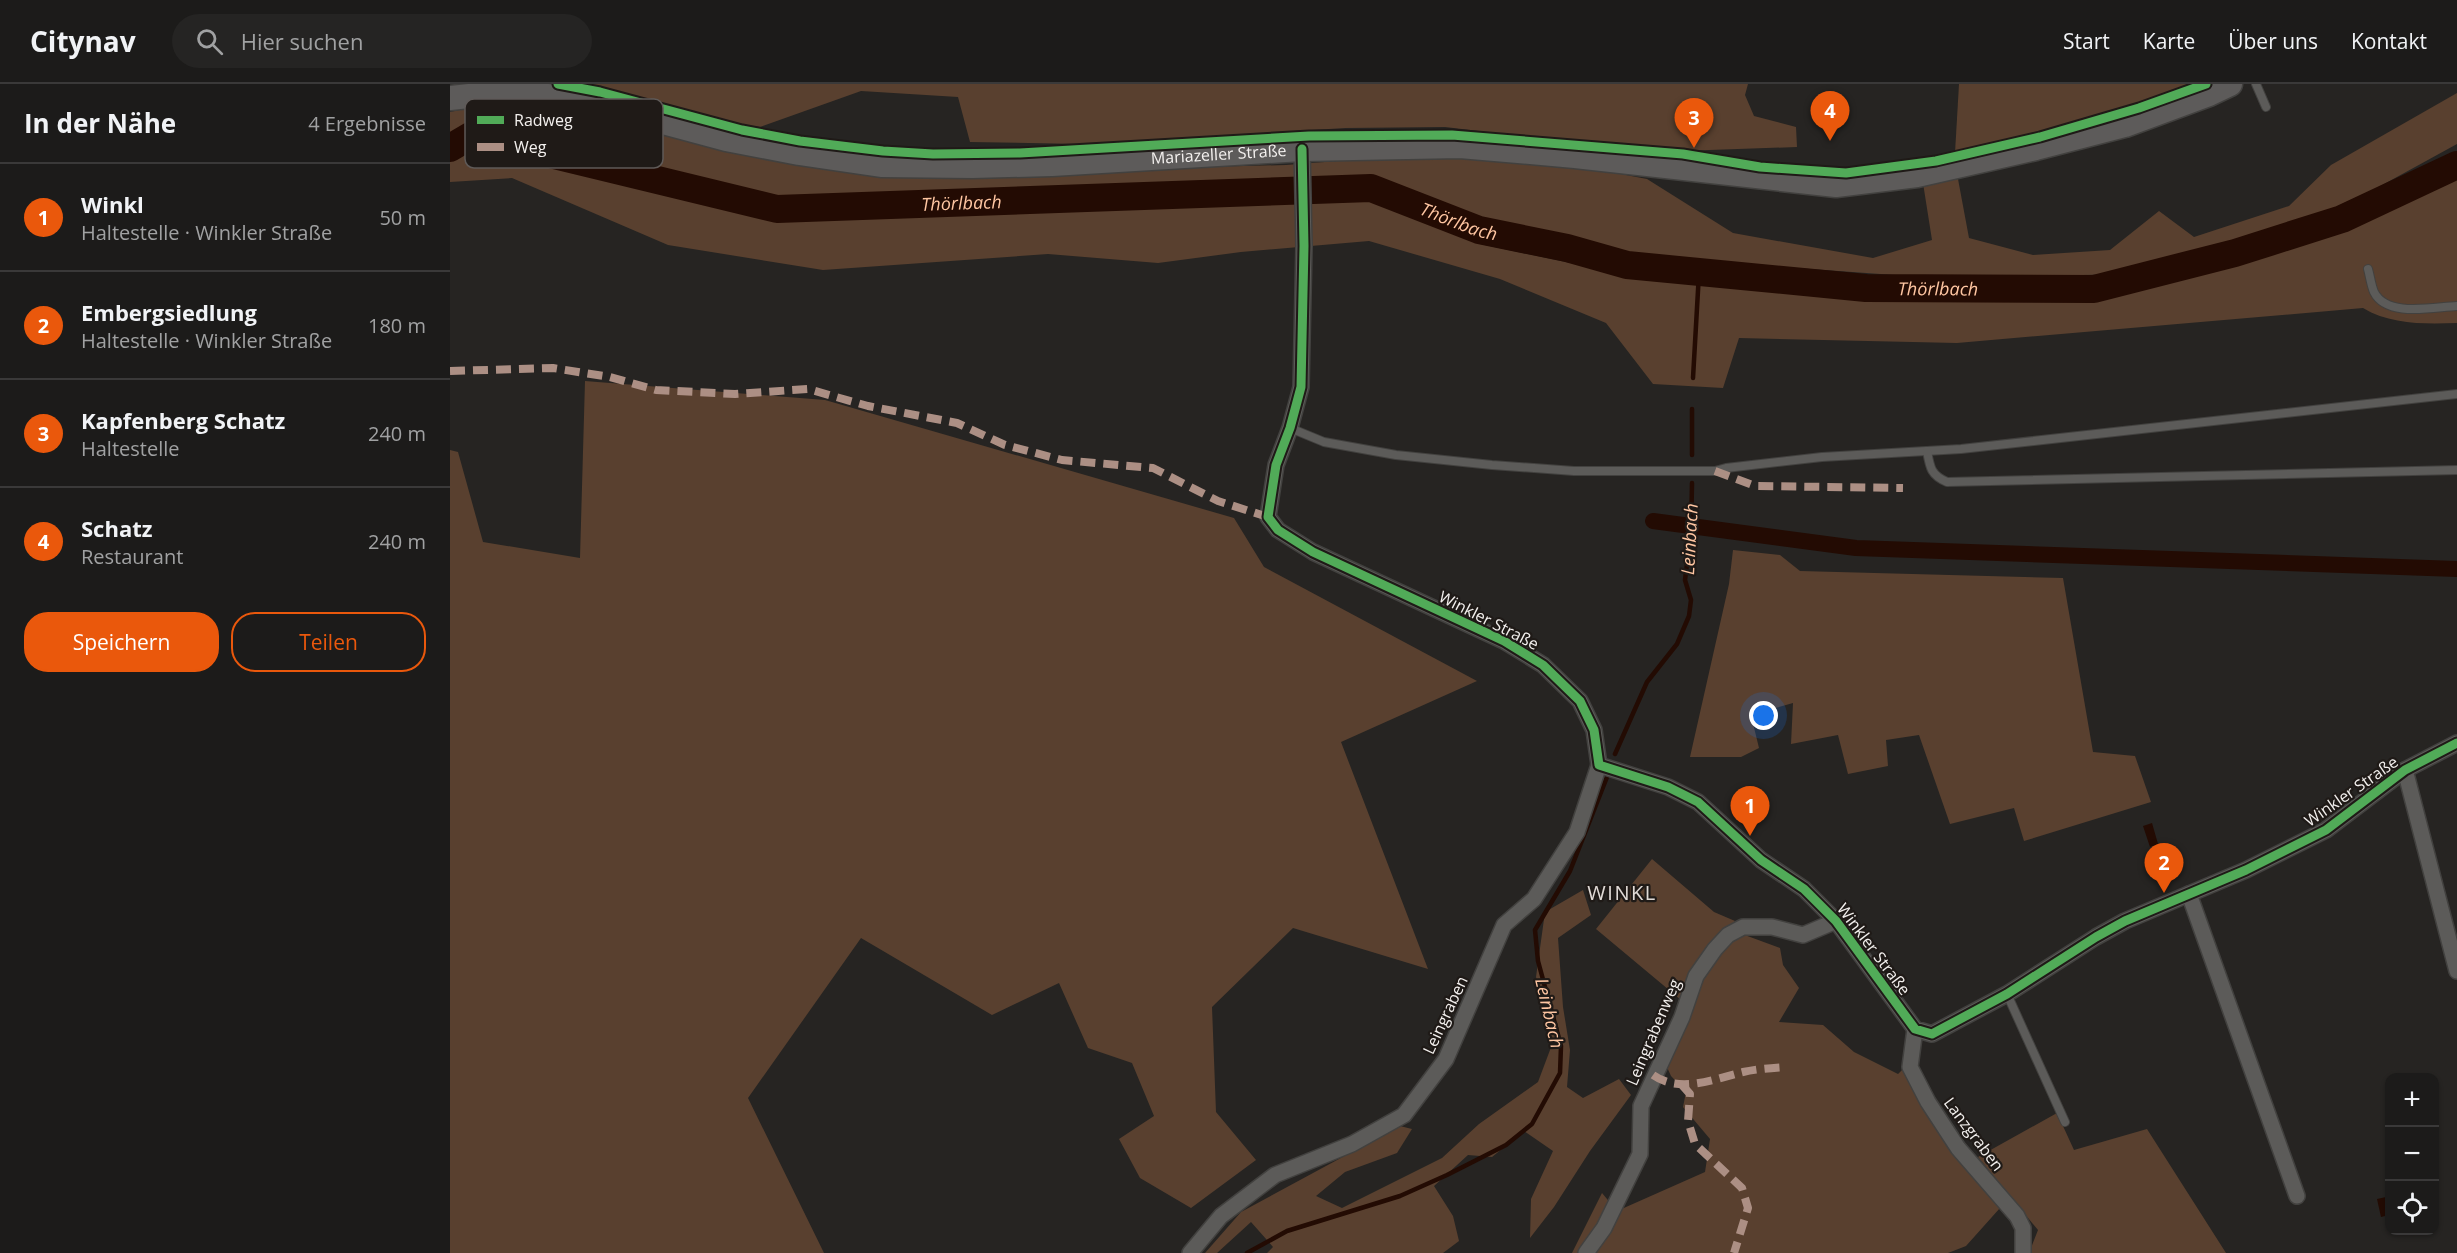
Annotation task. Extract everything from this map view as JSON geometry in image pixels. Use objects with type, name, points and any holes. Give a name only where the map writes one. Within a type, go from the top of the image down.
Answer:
[{"type":"main road","name":"Mariazeller Straße","points":[[663,122],[726,139],[881,165],[1040,164],[1460,146],[1575,156],[1836,185],[1917,175],[2037,148],[2125,125],[2230,84]]},
{"type":"main road","name":"Mariazeller Straße","points":[[450,98],[506,92],[568,99]]},
{"type":"street","name":"Winkler Straße","points":[[1302,153],[1304,246],[1301,387],[1290,428],[1276,465],[1268,517],[1278,531],[1313,552],[1504,642],[1543,664],[1580,701],[1594,730],[1599,765],[1668,787],[1698,802],[1761,860],[1804,889],[1836,921],[1915,1029],[1932,1034],[2007,994],[2125,921],[2246,870],[2326,830],[2405,770],[2457,743]]},
{"type":"street","name":"Leingraben","points":[[1190,1253],[1221,1216],[1275,1175],[1352,1144],[1404,1115],[1446,1059],[1504,925],[1534,898],[1577,832],[1599,765]]},
{"type":"street","points":[[2405,770],[2457,971]]},
{"type":"street","points":[[2189,894],[2297,1196]]},
{"type":"street","name":"Leingrabenweg","points":[[1586,1253],[1604,1228],[1640,1154],[1641,1106],[1682,1017],[1696,976],[1715,949],[1728,935],[1743,927],[1772,927],[1803,935],[1836,921]]},
{"type":"street","name":"Lanzgraben","points":[[1915,1029],[1910,1067],[1936,1116],[1958,1148],[2017,1216],[2023,1228],[2023,1253]]},
{"type":"lane","points":[[2256,84],[2266,107]]},
{"type":"lane","points":[[2368,269],[2374,292],[2382,303],[2394,309],[2457,306]]},
{"type":"lane","points":[[1290,428],[1324,442],[1396,455],[1492,465],[1574,471],[1715,471],[1822,457],[1927,451],[2457,394]]},
{"type":"lane","points":[[1927,451],[1934,477],[1947,482],[2457,470]]},
{"type":"lane","points":[[2007,994],[2065,1122]]},
{"type":"shaded area","points":[[566,84],[1748,84],[1745,95],[1754,116],[1796,127],[1797,147],[1653,152],[1445,127],[1346,128],[1081,144],[970,142],[958,97],[861,91],[760,127],[728,123],[663,107],[663,99],[628,99]]},
{"type":"shaded area","points":[[1959,84],[2195,84],[2179,91],[2044,132],[1955,153]]},
{"type":"shaded area","points":[[2457,93],[2457,144],[2375,189],[2267,238],[2118,274],[1951,279],[1669,259],[1522,233],[1370,183],[810,198],[723,192],[634,168],[663,168],[663,134],[731,152],[1127,169],[1286,165],[1440,153],[1605,171],[1647,179],[1733,233],[1873,258],[1932,240],[1923,183],[1958,179],[1969,238],[2033,255],[2110,250],[2159,211],[2194,237],[2289,206],[2331,165]]},
{"type":"shaded area","points":[[465,109],[465,132],[450,137],[450,112]]},
{"type":"shaded area","points":[[465,148],[465,168],[572,168],[753,214],[836,218],[1374,198],[1480,244],[1628,275],[1736,288],[1948,300],[2095,297],[2329,237],[2457,176],[2457,323],[2397,320],[2385,318],[2363,308],[1957,343],[1739,338],[1723,388],[1653,384],[1606,323],[1500,279],[1369,241],[1241,252],[1158,263],[1048,254],[823,270],[668,245],[512,178],[450,182],[450,158]]},
{"type":"shaded area","points":[[585,381],[825,400],[1234,518],[1264,567],[1477,681],[1341,742],[1428,969],[1293,928],[1212,1007],[1216,1112],[1256,1160],[1191,1208],[1140,1178],[1119,1139],[1154,1116],[1132,1063],[1088,1048],[1059,983],[992,1015],[861,938],[748,1098],[824,1253],[450,1253],[450,450],[458,452],[483,542],[580,558]]},
{"type":"shaded area","points":[[1733,550],[1780,555],[1800,571],[2063,578],[2093,752],[2135,756],[2151,802],[2024,841],[2014,808],[1950,824],[1919,735],[1886,740],[1888,766],[1848,774],[1838,735],[1791,744],[1793,703],[1751,715],[1759,748],[1741,757],[1690,757],[1729,584]]},
{"type":"shaded area","points":[[2152,823],[2158,844],[2150,847],[2143,826]]},
{"type":"shaded area","points":[[1652,859],[1714,912],[1735,921],[1725,932],[1681,1000],[1596,929]]},
{"type":"shaded area","points":[[1583,890],[1591,915],[1558,938],[1563,1007],[1570,1050],[1567,1087],[1583,1098],[1619,1079],[1631,1095],[1530,1238],[1531,1199],[1553,1151],[1524,1131],[1492,1157],[1468,1155],[1434,1186],[1453,1216],[1459,1241],[1443,1253],[1267,1253],[1273,1247],[1251,1222],[1217,1253],[1205,1253],[1241,1212],[1400,1126],[1412,1129],[1397,1153],[1345,1172],[1316,1196],[1342,1208],[1442,1158],[1479,1124],[1538,1082],[1553,1042],[1536,977],[1545,912]]},
{"type":"shaded area","points":[[1742,934],[1780,948],[1783,965],[1799,988],[1779,1022],[1823,1025],[1854,1052],[1898,1074],[1904,1068],[2000,1208],[1966,1246],[1948,1253],[1572,1253],[1602,1193],[1617,1211],[1705,1172],[1710,1139],[1683,1107],[1686,1092],[1671,1076],[1666,1065],[1704,974],[1726,942]]},
{"type":"shaded area","points":[[2057,1113],[2074,1150],[2147,1129],[2226,1253],[2029,1253],[2038,1230],[1978,1157]]},
{"type":"shaded area","points":[[2385,1197],[2385,1216],[2381,1217],[2377,1199]]},
{"type":"waterway","name":"Thörlbach","points":[[450,148],[465,139]]},
{"type":"waterway","name":"Thörlbach","points":[[608,168],[777,209],[1371,188],[1479,230],[1567,248],[1627,265],[1866,288],[2094,289],[2235,253],[2342,219],[2457,165]]},
{"type":"waterway","name":"Leinbach","points":[[1693,378],[1699,273]]},
{"type":"waterway","name":"Leinbach","points":[[1692,409],[1692,455]]},
{"type":"waterway","name":"Leinbach","points":[[1615,754],[1647,682],[1677,644],[1689,616],[1691,600],[1685,580],[1691,533],[1692,483]]},
{"type":"waterway","points":[[1653,521],[1856,548],[2457,569]]},
{"type":"waterway","name":"Leinbach","points":[[1247,1253],[1287,1231],[1400,1196],[1447,1175],[1506,1145],[1532,1124],[1560,1073],[1561,1046],[1538,961],[1535,930],[1570,871],[1607,777]]},
{"type":"marked path","points":[[450,371],[553,368],[610,377],[656,390],[735,394],[808,389],[868,406],[957,423],[1005,445],[1062,460],[1153,468],[1218,501],[1268,517]]},
{"type":"marked path","points":[[1715,471],[1755,486],[1903,488]]},
{"type":"marked path","points":[[1653,1075],[1663,1081],[1686,1084],[1748,1071],[1785,1067]]},
{"type":"marked path","points":[[1682,1085],[1690,1094],[1688,1121],[1695,1144],[1742,1188],[1748,1208],[1734,1253]]},
{"type":"cycle path","points":[[558,84],[626,99]]},
{"type":"cycle path","points":[[663,109],[742,130],[800,141],[883,151],[933,154],[1020,153],[1309,136],[1452,135],[1683,154],[1760,167],[1846,173],[1936,161],[2040,137],[2139,108],[2206,84]]},
{"type":"cycle path","points":[[1302,149],[1304,246],[1301,387],[1290,428],[1276,465],[1268,517],[1278,530],[1313,552],[1504,641],[1543,665],[1580,701],[1594,730],[1599,765],[1668,787],[1698,802],[1761,860],[1804,889],[1836,921],[1915,1029],[1932,1034],[2007,994],[2125,921],[2246,870],[2326,830],[2405,770],[2457,743]]},
{"type":"place","name":"Schatz","points":[[1830,141]]},
{"type":"place","name":"Kapfenberg Schatz","points":[[1694,148]]},
{"type":"place","name":"Winkl","points":[[1750,836]]},
{"type":"place","name":"Embergsiedlung","points":[[2164,893]]},
{"type":"district","name":"WINKL","points":[[1622,892]]}]
